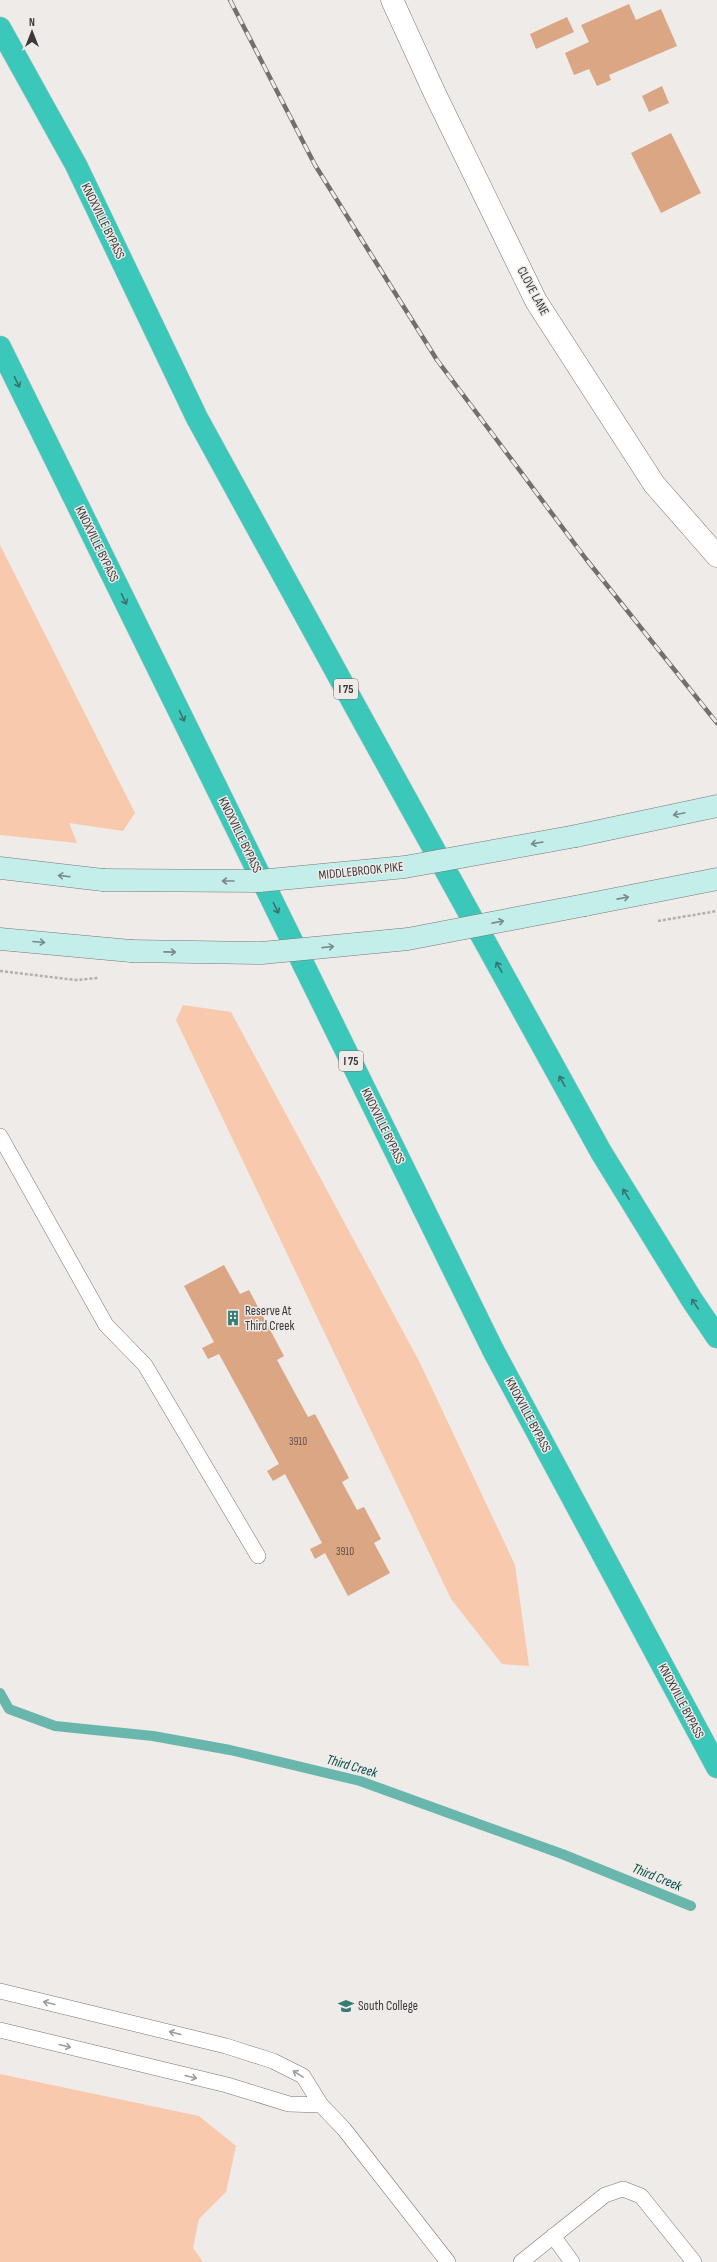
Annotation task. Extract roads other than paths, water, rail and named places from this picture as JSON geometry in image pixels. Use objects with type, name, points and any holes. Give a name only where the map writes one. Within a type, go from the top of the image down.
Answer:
[{"type":"highway","name":"KNOXVILLE BYPASS","points":[[0,28],[76,165],[198,418],[361,717],[601,1152],[692,1300],[717,1337]]},
{"type":"highway","name":"KNOXVILLE BYPASS","points":[[0,347],[493,1350],[717,1767]]},
{"type":"main road","name":"MIDDLEBROOK PIKE","points":[[0,868],[103,880],[260,881],[404,867],[576,836],[717,806]]},
{"type":"main road","points":[[0,939],[131,951],[262,953],[400,940],[717,879]]},
{"type":"street","name":"CLOVE LANE","points":[[392,0],[436,96],[536,301],[654,484],[717,556]]},
{"type":"lane","points":[[0,1136],[106,1324],[145,1365],[258,1556]]},
{"type":"lane","points":[[0,1991],[226,2046],[273,2061],[303,2076],[321,2105],[344,2129],[448,2262]]},
{"type":"lane","points":[[0,2030],[227,2085],[289,2104],[321,2105]]},
{"type":"lane","points":[[521,2262],[605,2195],[622,2188],[641,2196],[694,2262]]},
{"type":"lane","points":[[553,2236],[572,2262]]},
{"type":"waterway","name":"Third Creek","points":[[0,1693],[9,1709],[55,1726],[153,1736],[230,1750],[360,1781],[562,1854],[691,1906]]},
{"type":"railway","points":[[230,0],[315,165],[437,360],[586,559],[717,723]]},
{"type":"place","name":"Reserve At Third Creek","points":[[233,1318]]},
{"type":"place","name":"South College","points":[[346,2006]]}]
